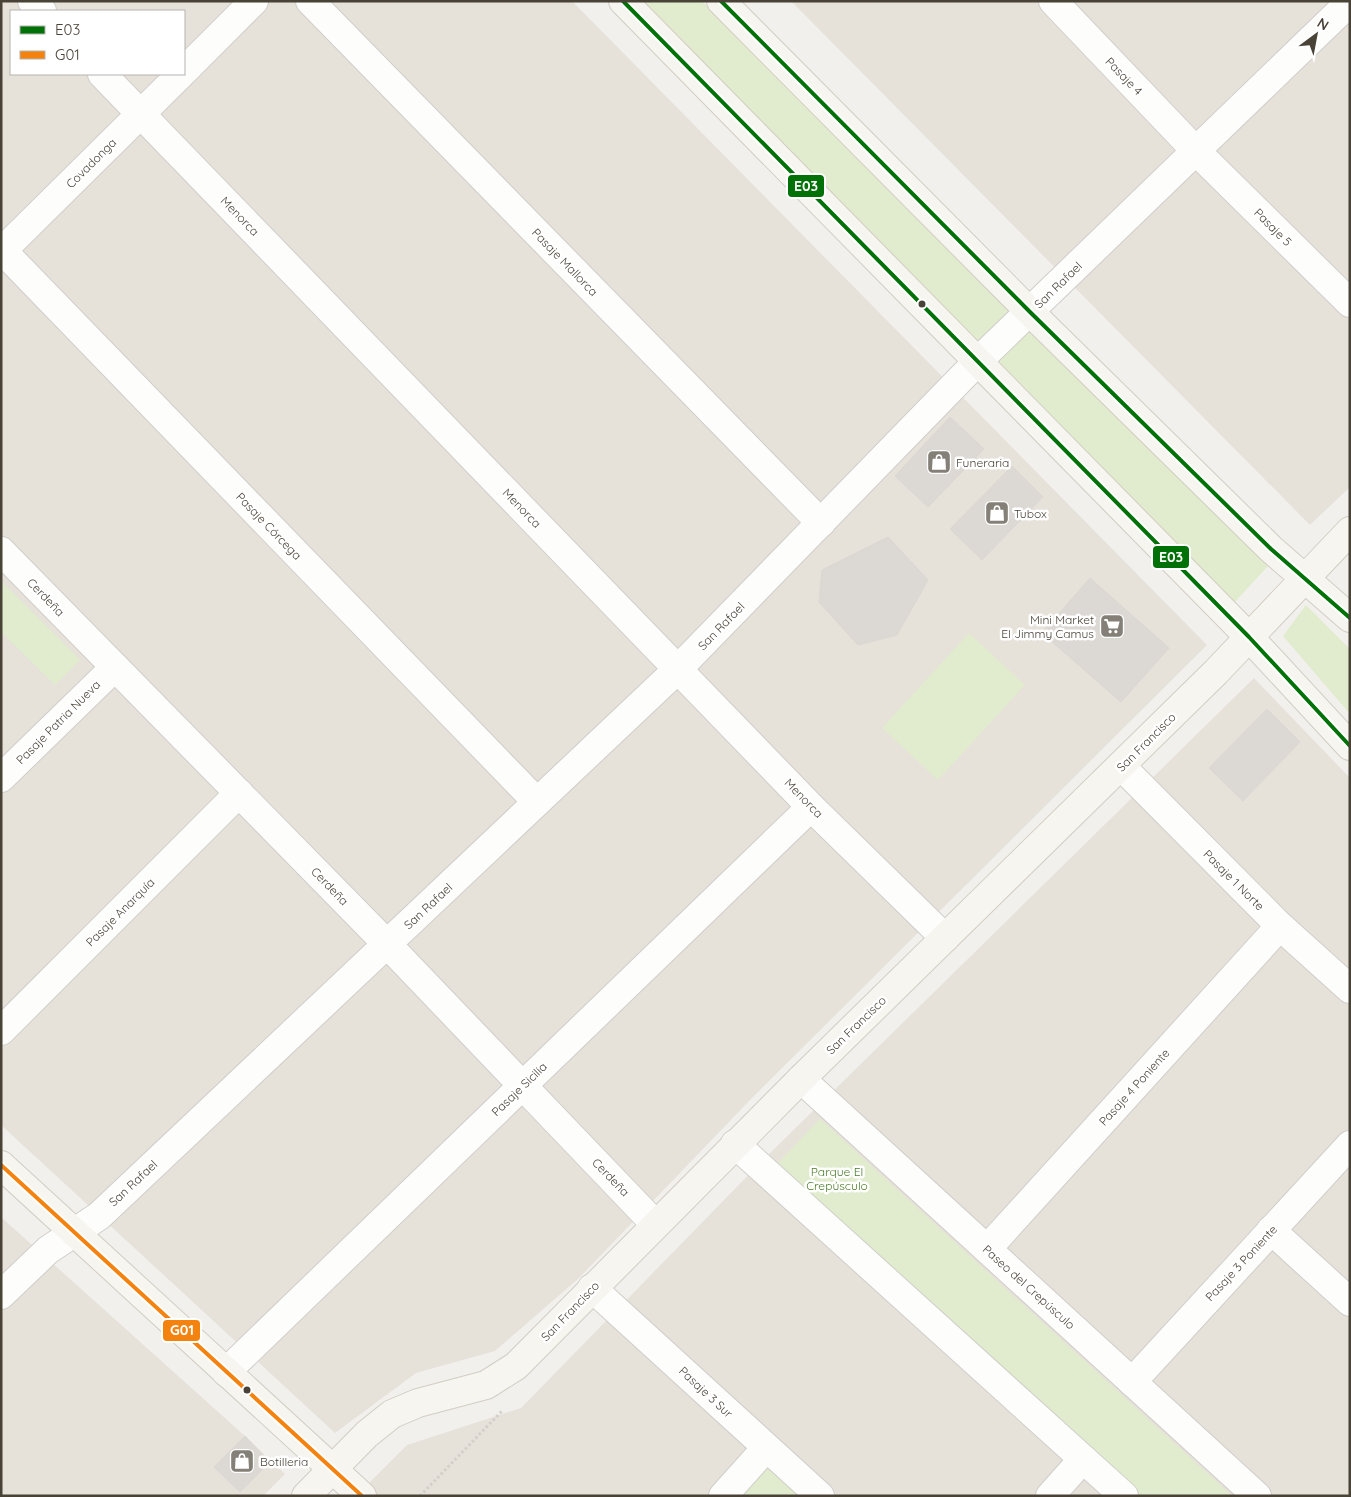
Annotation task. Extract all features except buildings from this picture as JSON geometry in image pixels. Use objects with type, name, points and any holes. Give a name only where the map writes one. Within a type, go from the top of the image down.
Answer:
[{"type":"main road","points":[[623,1],[1249,637],[1350,746]]},
{"type":"main road","points":[[730,4],[1030,312],[1304,579],[1350,618]]},
{"type":"main road","name":"San Francisco","points":[[306,1496],[367,1434],[392,1414],[418,1403],[486,1385],[502,1377],[528,1354],[735,1144],[1121,766],[1249,637],[1350,531]]},
{"type":"main road","points":[[1,1165],[362,1496]]},
{"type":"street","points":[[32,1],[41,10]]},
{"type":"street","points":[[185,70],[254,1]]},
{"type":"street","name":"Pasaje Mallorca","points":[[310,1],[821,522]]},
{"type":"street","name":"Pasaje 4","points":[[1053,1],[1195,150]]},
{"type":"street","name":"San Rafael","points":[[1,1296],[48,1250],[99,1216],[678,670],[977,362],[1339,11]]},
{"type":"street","name":"Menorca","points":[[103,75],[811,807],[945,938]]},
{"type":"street","name":"Covadonga","points":[[2,250],[180,75]]},
{"type":"street","name":"Pasaje 5","points":[[1195,150],[1350,303]]},
{"type":"street","name":"Pasaje Córcega","points":[[2,250],[537,802]]},
{"type":"street","name":"Cerdeña","points":[[1,551],[387,944],[655,1224]]},
{"type":"street","name":"Pasaje Patria Nueva","points":[[1,778],[115,667]]},
{"type":"street","name":"Pasaje 1 Norte","points":[[1121,766],[1280,926],[1350,989]]},
{"type":"street","name":"Pasaje Anarquía","points":[[1,1031],[239,793]]},
{"type":"street","name":"Pasaje Sicilia","points":[[226,1372],[811,807]]},
{"type":"street","name":"Pasaje 4 Poniente","points":[[987,1249],[1280,926]]},
{"type":"street","name":"Paseo del Crepúsculo","points":[[801,1079],[1258,1496]]},
{"type":"street","points":[[735,1144],[1124,1496]]},
{"type":"street","name":"Pasaje 3 Poniente","points":[[1132,1382],[1350,1145]]},
{"type":"street","points":[[1271,1230],[1350,1302]]},
{"type":"street","name":"Pasaje 3 Sur","points":[[592,1288],[820,1496]]},
{"type":"street","points":[[723,1496],[766,1448]]},
{"type":"street","points":[[1050,1496],[1083,1459]]},
{"type":"shaded area","points":[[1,1],[572,1],[1207,645],[752,1098],[579,1278],[495,1351],[416,1373],[335,1433],[1,1125]]},
{"type":"shaded area","points":[[791,1],[1350,1],[1350,487],[1310,525]]},
{"type":"shaded area","points":[[1254,678],[1350,778],[1350,1496],[356,1496],[407,1445],[521,1408],[766,1157]]},
{"type":"shaded area","points":[[1,1217],[285,1474],[263,1496],[1,1496]]},
{"type":"green space","points":[[639,1],[702,1],[905,207],[1269,565],[1233,604]]},
{"type":"green space","points":[[1,581],[80,660],[55,685],[1,632]]},
{"type":"green space","points":[[1306,605],[1350,649],[1350,714],[1283,636]]},
{"type":"green space","points":[[969,633],[1025,685],[938,780],[882,728]]},
{"type":"green space","name":"Parque El Crepúsculo","points":[[820,1119],[1232,1496],[1140,1496],[775,1166]]},
{"type":"green space","points":[[768,1461],[807,1496],[736,1496]]},
{"type":"transit line","name":"E03","points":[[623,1],[1249,637],[1350,746]]},
{"type":"transit line","name":"E03","points":[[721,1],[1030,312],[1271,549],[1350,618]]},
{"type":"transit line","name":"G01","points":[[1,1165],[362,1496]]},
{"type":"place","name":"Funeraria","points":[[939,462]]},
{"type":"place","name":"Tubox","points":[[997,513]]},
{"type":"place","name":"Mini Market El Jimmy Camus","points":[[1112,626]]},
{"type":"place","name":"Botilleria","points":[[242,1461]]}]
